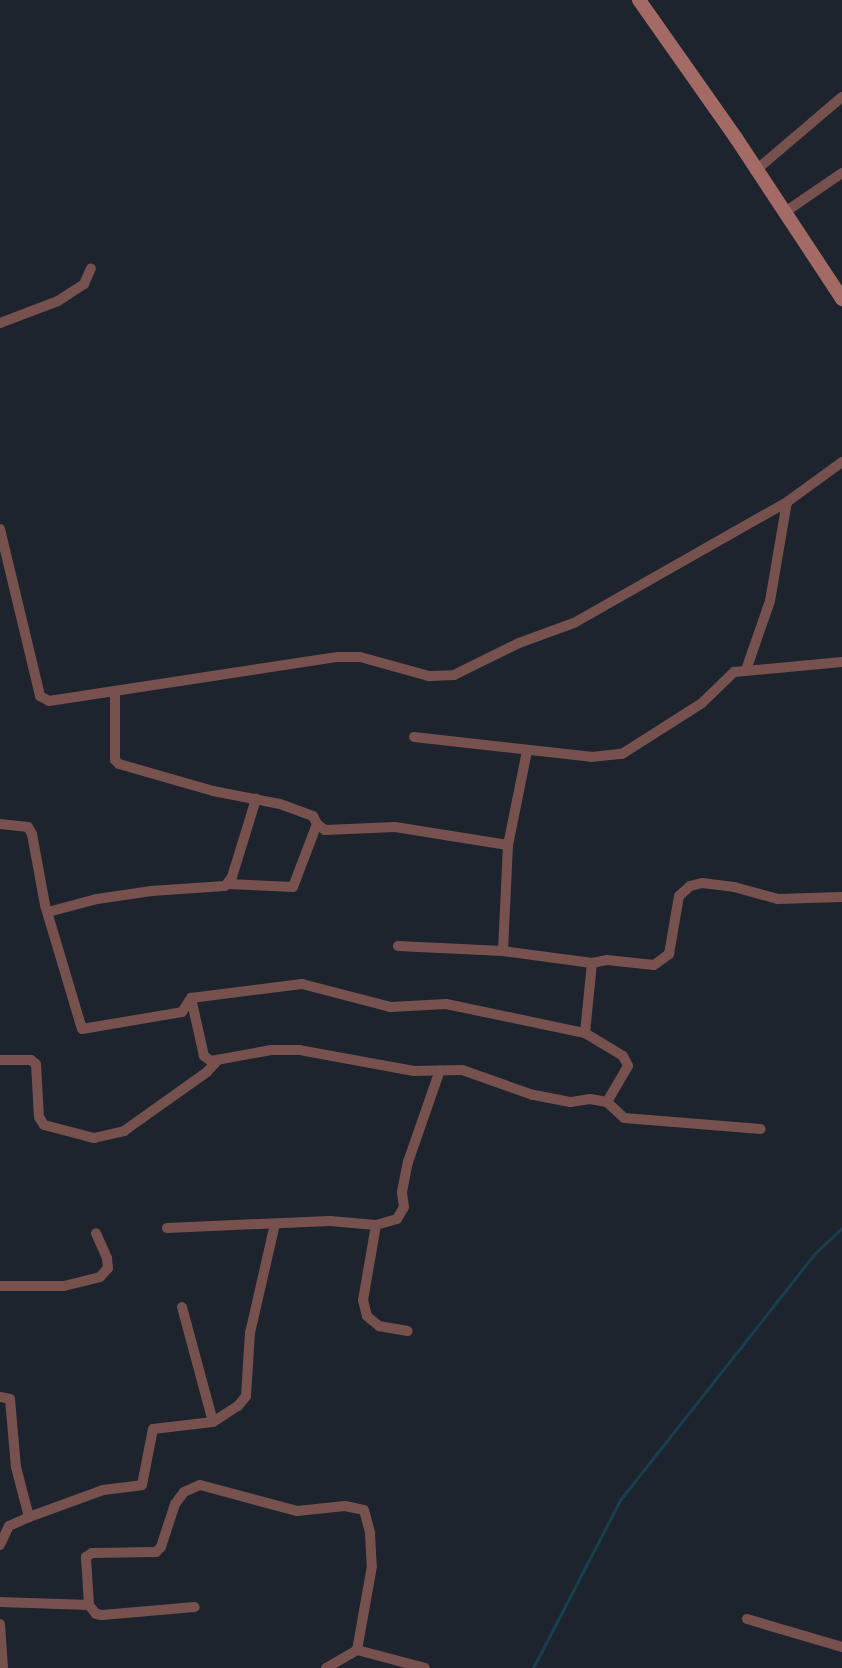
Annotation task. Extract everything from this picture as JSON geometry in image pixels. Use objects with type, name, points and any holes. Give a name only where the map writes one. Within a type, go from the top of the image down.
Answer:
[{"type":"main road","points":[[639,0],[736,138],[842,299]]},
{"type":"street","points":[[755,171],[842,97]]},
{"type":"street","points":[[785,212],[842,173]]},
{"type":"street","points":[[0,323],[58,301],[84,284],[91,268]]},
{"type":"street","points":[[0,529],[40,696],[49,701],[350,656],[429,676],[461,673],[519,643],[574,623],[787,502],[842,462]]},
{"type":"street","points":[[746,670],[770,601],[787,502]]},
{"type":"street","points":[[414,737],[591,757],[622,754],[702,703],[734,672],[842,662]]},
{"type":"street","points":[[115,692],[116,762],[213,791],[311,814],[325,830],[395,827],[508,845]]},
{"type":"street","points":[[503,951],[508,845],[527,751]]},
{"type":"street","points":[[228,884],[256,799]]},
{"type":"street","points":[[0,824],[30,829],[48,912],[82,1029],[182,1012],[191,998]]},
{"type":"street","points":[[48,912],[97,899],[228,884],[291,888],[317,824]]},
{"type":"street","points":[[398,946],[503,951],[592,963],[607,960],[654,965],[664,961],[673,946],[679,896],[690,886],[702,883],[724,886],[778,899],[842,897]]},
{"type":"street","points":[[585,1033],[592,963]]},
{"type":"street","points":[[191,998],[302,984],[391,1007],[423,1008],[446,1004],[585,1033],[623,1056],[628,1063],[607,1102]]},
{"type":"street","points":[[191,998],[204,1056],[217,1061]]},
{"type":"street","points":[[0,1060],[34,1061],[39,1117],[44,1125],[94,1138],[124,1131],[207,1072],[217,1061],[252,1052],[287,1049],[414,1071],[476,1073],[533,1095],[558,1100],[607,1102],[624,1118],[761,1129]]},
{"type":"street","points":[[167,1228],[330,1221],[376,1225],[401,1215],[408,1162],[440,1070]]},
{"type":"street","points":[[0,1545],[9,1526],[29,1517],[103,1490],[142,1485],[153,1429],[213,1422],[238,1406],[246,1396],[250,1333],[275,1224]]},
{"type":"street","points":[[376,1225],[363,1300],[367,1316],[379,1326],[408,1331]]},
{"type":"street","points":[[0,1286],[64,1286],[100,1277],[108,1268],[96,1233]]},
{"type":"street","points":[[182,1307],[213,1422]]},
{"type":"street","points":[[0,1397],[6,1397],[10,1402],[16,1467],[29,1517]]},
{"type":"street","points":[[195,1607],[96,1614],[89,1605],[86,1557],[92,1553],[156,1552],[161,1547],[175,1504],[193,1487],[200,1485],[297,1511],[355,1506],[364,1510],[372,1549],[366,1611],[357,1650]]},
{"type":"street","points":[[0,1602],[89,1605]]},
{"type":"street","points":[[747,1619],[842,1647]]},
{"type":"street","points":[[0,1624],[3,1668]]},
{"type":"street","points":[[326,1668],[357,1650],[425,1668]]},
{"type":"waterway","points":[[533,1668],[620,1500],[814,1254],[842,1228]]}]
